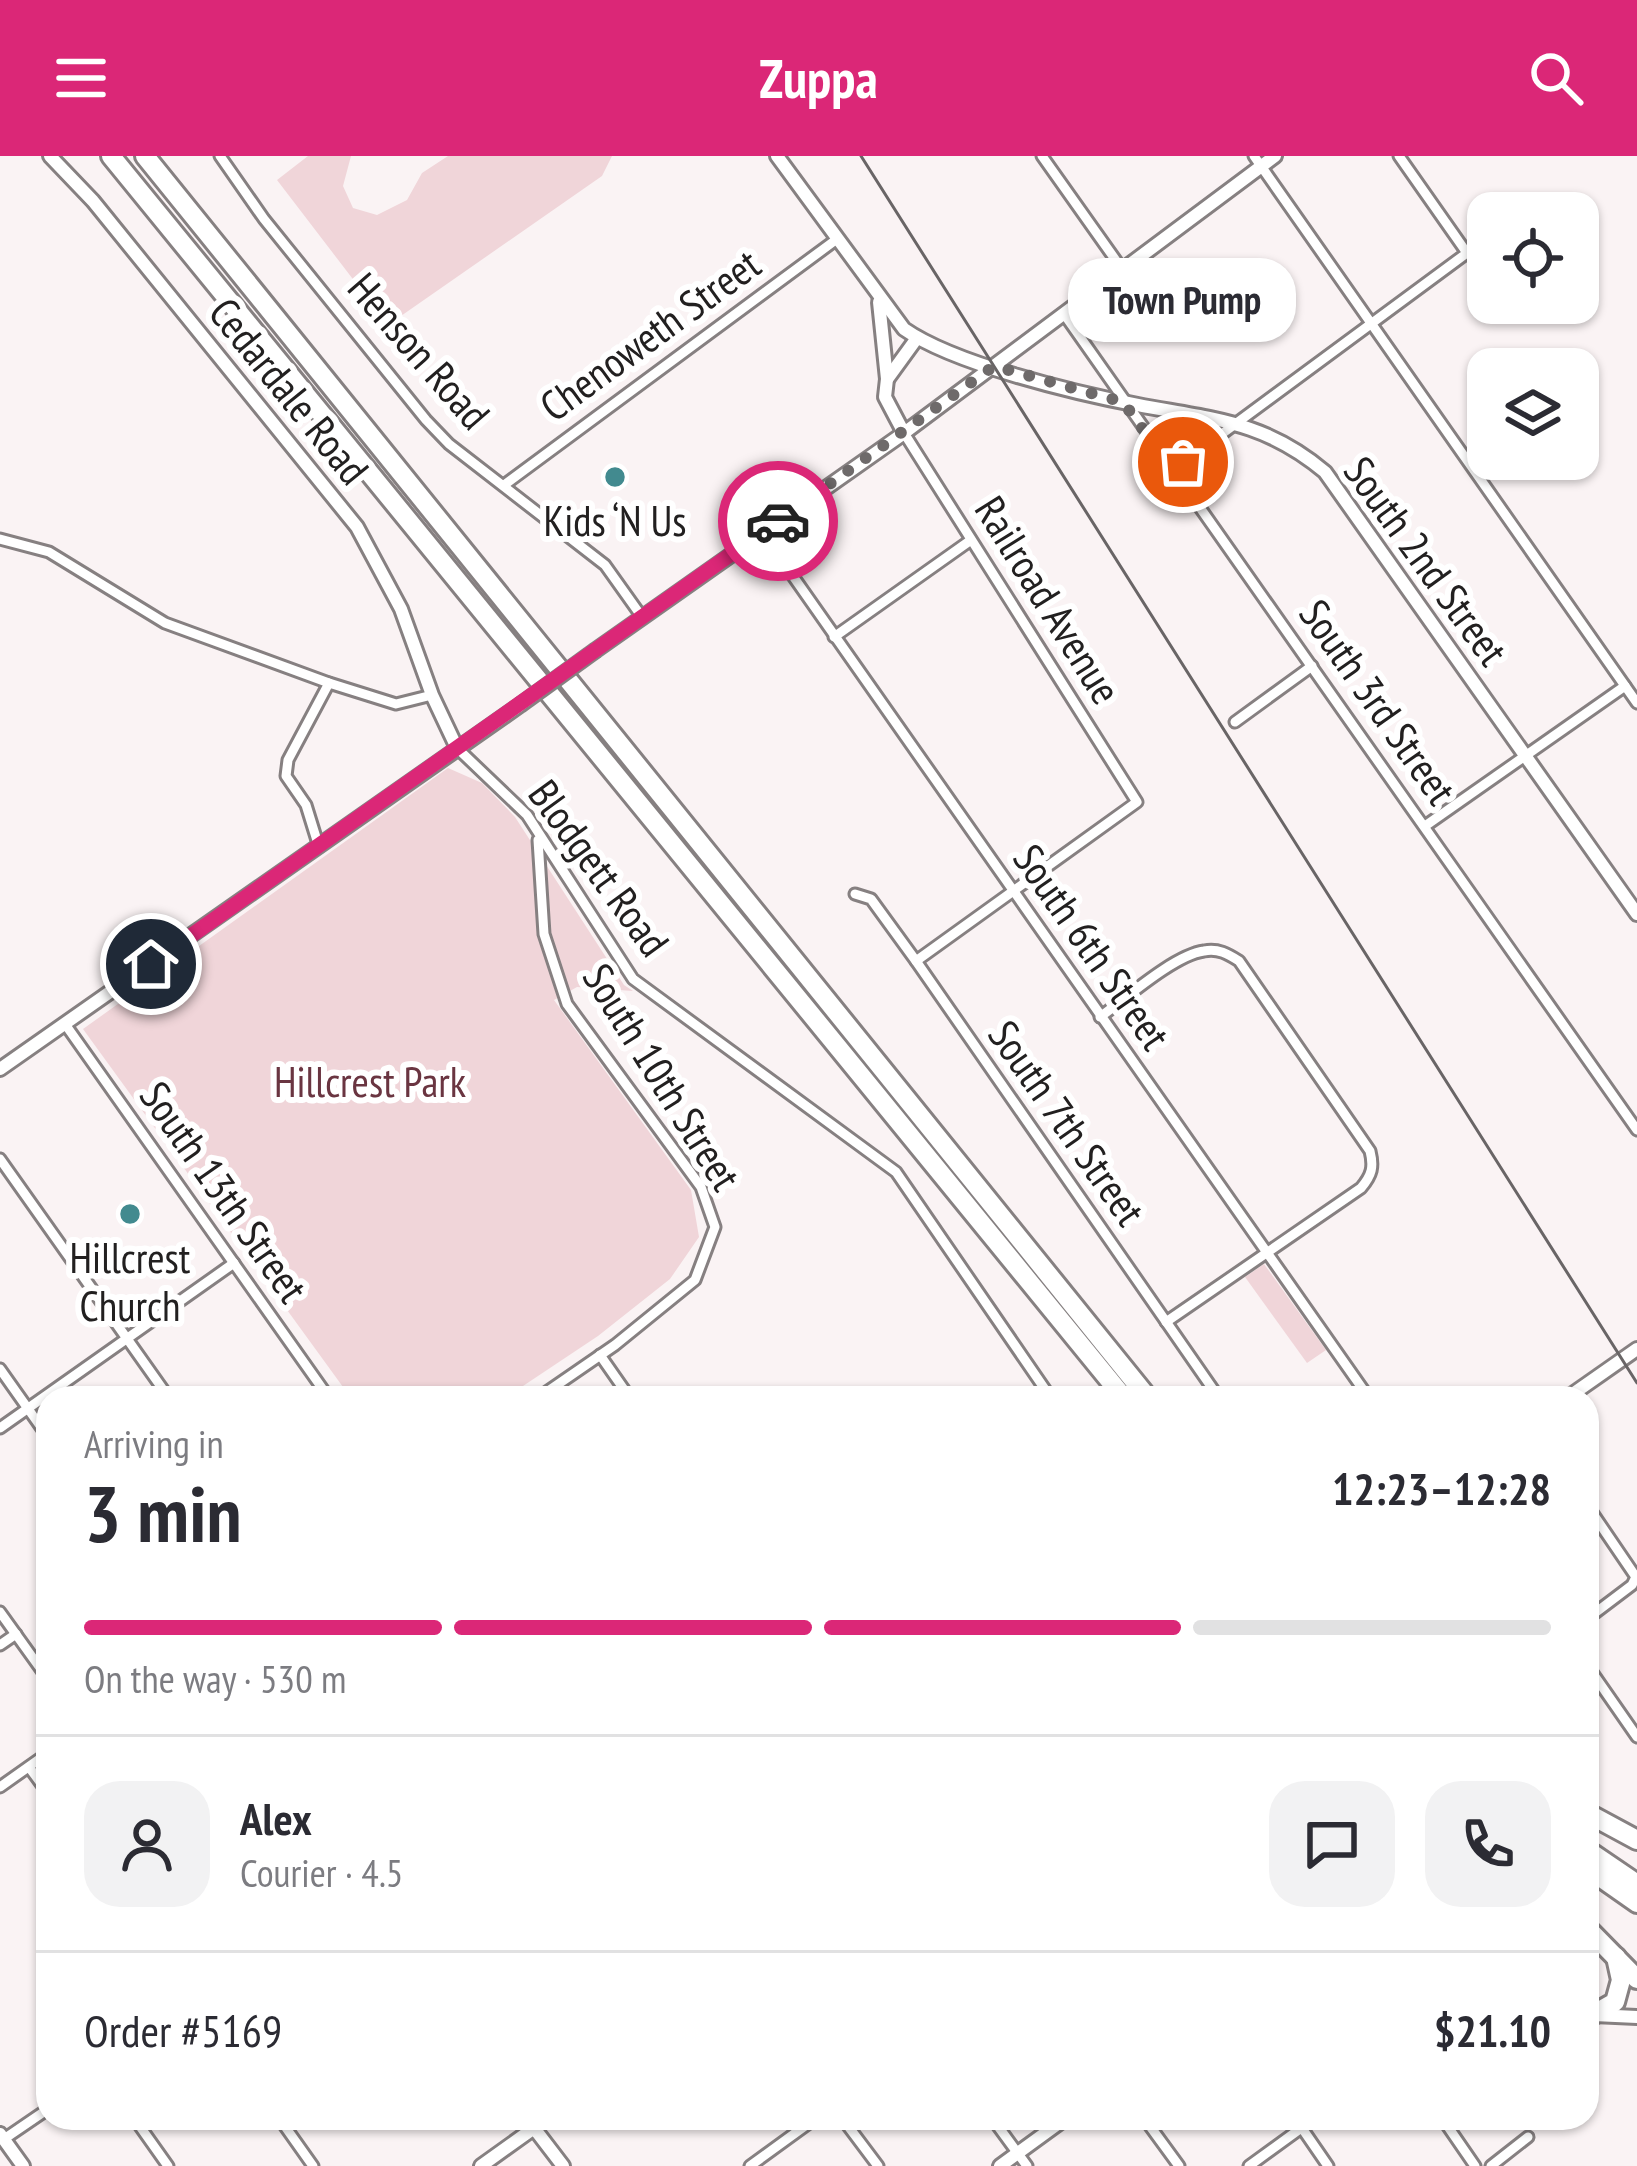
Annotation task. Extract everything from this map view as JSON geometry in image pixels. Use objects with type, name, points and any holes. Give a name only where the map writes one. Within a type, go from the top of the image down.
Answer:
[{"type":"highway","points":[[99,156],[255,335]]},
{"type":"highway","points":[[111,156],[1114,1386]]},
{"type":"highway","points":[[145,156],[1138,1386]]},
{"type":"highway","points":[[160,156],[273,313]]},
{"type":"highway","points":[[1599,1819],[1637,1840]]},
{"type":"highway","points":[[1599,1858],[1637,1884]]},
{"type":"highway","points":[[1599,1876],[1637,1903]]},
{"type":"highway","points":[[1599,1940],[1637,1979]]},
{"type":"highway","points":[[1599,2010],[1616,2002],[1621,1981],[1616,1958]]},
{"type":"street","name":"Cedardale Road","points":[[50,156],[93,201],[357,527],[401,609],[432,695]]},
{"type":"street","name":"Henson Road","points":[[220,156],[426,420],[448,444],[605,565],[642,617]]},
{"type":"street","points":[[777,156],[878,295],[916,338],[887,379]]},
{"type":"street","points":[[1042,156],[1122,269]]},
{"type":"street","points":[[0,1069],[904,433],[1257,162],[1275,156]]},
{"type":"street","points":[[1173,470],[1467,253],[1400,156]]},
{"type":"street","points":[[1257,162],[1637,703]]},
{"type":"street","name":"Chenoweth Street","points":[[504,485],[837,239]]},
{"type":"street","points":[[878,295],[885,397],[904,433]]},
{"type":"street","name":"South 3rd Street","points":[[1064,314],[1637,1130]]},
{"type":"street","name":"South 2nd Street","points":[[916,338],[952,355],[1123,402],[1267,432],[1325,472],[1637,914]]},
{"type":"street","name":"Railroad Avenue","points":[[904,433],[1137,802],[1014,892]]},
{"type":"street","name":"South 6th Street","points":[[762,532],[1361,1386]]},
{"type":"street","points":[[0,539],[49,553],[165,623],[329,683],[396,704],[432,695]]},
{"type":"street","points":[[834,637],[971,540]]},
{"type":"street","points":[[1235,722],[1312,666]]},
{"type":"street","points":[[319,847],[306,805],[286,776],[288,760],[329,683]]},
{"type":"street","points":[[1425,826],[1624,686]]},
{"type":"street","name":"Blodgett Road","points":[[432,695],[457,748],[526,815],[633,979],[896,1172],[1043,1386]]},
{"type":"street","name":"South 10th Street","points":[[538,834],[544,934],[566,1004],[701,1187],[715,1227],[694,1280],[600,1355]]},
{"type":"street","points":[[916,961],[1014,892]]},
{"type":"street","name":"South 7th Street","points":[[856,895],[871,899],[916,961],[1211,1386]]},
{"type":"street","points":[[1100,1018],[1197,952],[1224,952],[1239,962],[1370,1151],[1374,1164],[1361,1188],[1166,1322]]},
{"type":"street","name":"South 13th Street","points":[[64,1024],[321,1386]]},
{"type":"street","points":[[0,1160],[160,1386]]},
{"type":"street","points":[[61,1386],[234,1263]]},
{"type":"street","points":[[1584,1386],[1637,1349]]},
{"type":"street","points":[[555,1386],[600,1355],[622,1386]]},
{"type":"street","points":[[0,1369],[36,1420]]},
{"type":"street","points":[[0,1428],[36,1403]]},
{"type":"street","points":[[1599,1522],[1636,1576],[1632,1586],[1599,1610]]},
{"type":"street","points":[[0,1612],[36,1662]]},
{"type":"street","points":[[0,1645],[16,1634]]},
{"type":"street","points":[[1599,1682],[1637,1737]]},
{"type":"street","points":[[0,1787],[36,1762]]},
{"type":"street","points":[[29,1767],[36,1777]]},
{"type":"street","points":[[1599,2015],[1637,2017]]},
{"type":"street","points":[[22,2166],[2,2137],[36,2116]]},
{"type":"street","points":[[142,2130],[168,2166]]},
{"type":"street","points":[[288,2130],[313,2166]]},
{"type":"street","points":[[481,2166],[522,2130]]},
{"type":"street","points":[[535,2130],[563,2166]]},
{"type":"street","points":[[750,2166],[800,2130]]},
{"type":"street","points":[[851,2130],[878,2166]]},
{"type":"street","points":[[1001,2130],[1027,2166]]},
{"type":"street","points":[[1000,2166],[1050,2130]]},
{"type":"street","points":[[1153,2130],[1179,2166]]},
{"type":"street","points":[[1249,2166],[1291,2130]]},
{"type":"street","points":[[1304,2130],[1328,2166]]},
{"type":"street","points":[[1450,2130],[1475,2166]]},
{"type":"street","points":[[1491,2166],[1528,2137]]},
{"type":"green space","points":[[308,156],[351,156],[343,186],[353,208],[377,215],[407,200],[422,173],[448,156],[612,156],[602,176],[388,325],[277,180]]},
{"type":"green space","name":"Hillcrest Park","points":[[448,768],[482,783],[515,817],[624,985],[633,991],[577,987],[554,1000],[691,1190],[699,1237],[670,1279],[598,1336],[523,1386],[342,1386],[83,1029]]},
{"type":"green space","points":[[1264,1264],[1326,1350],[1307,1363],[1245,1277]]},
{"type":"railway","points":[[861,156],[1637,1383]]},
{"type":"way so far","points":[[778,521],[994,366],[1123,402],[1173,470],[1183,462]]},
{"type":"place","name":"Town Pump","points":[[1183,462]]},
{"type":"place","name":"Kids ‘N Us","points":[[615,477]]},
{"type":"place","name":"Hillcrest Church","points":[[130,1214]]},
{"type":"route","points":[[151,964],[778,521]]}]
